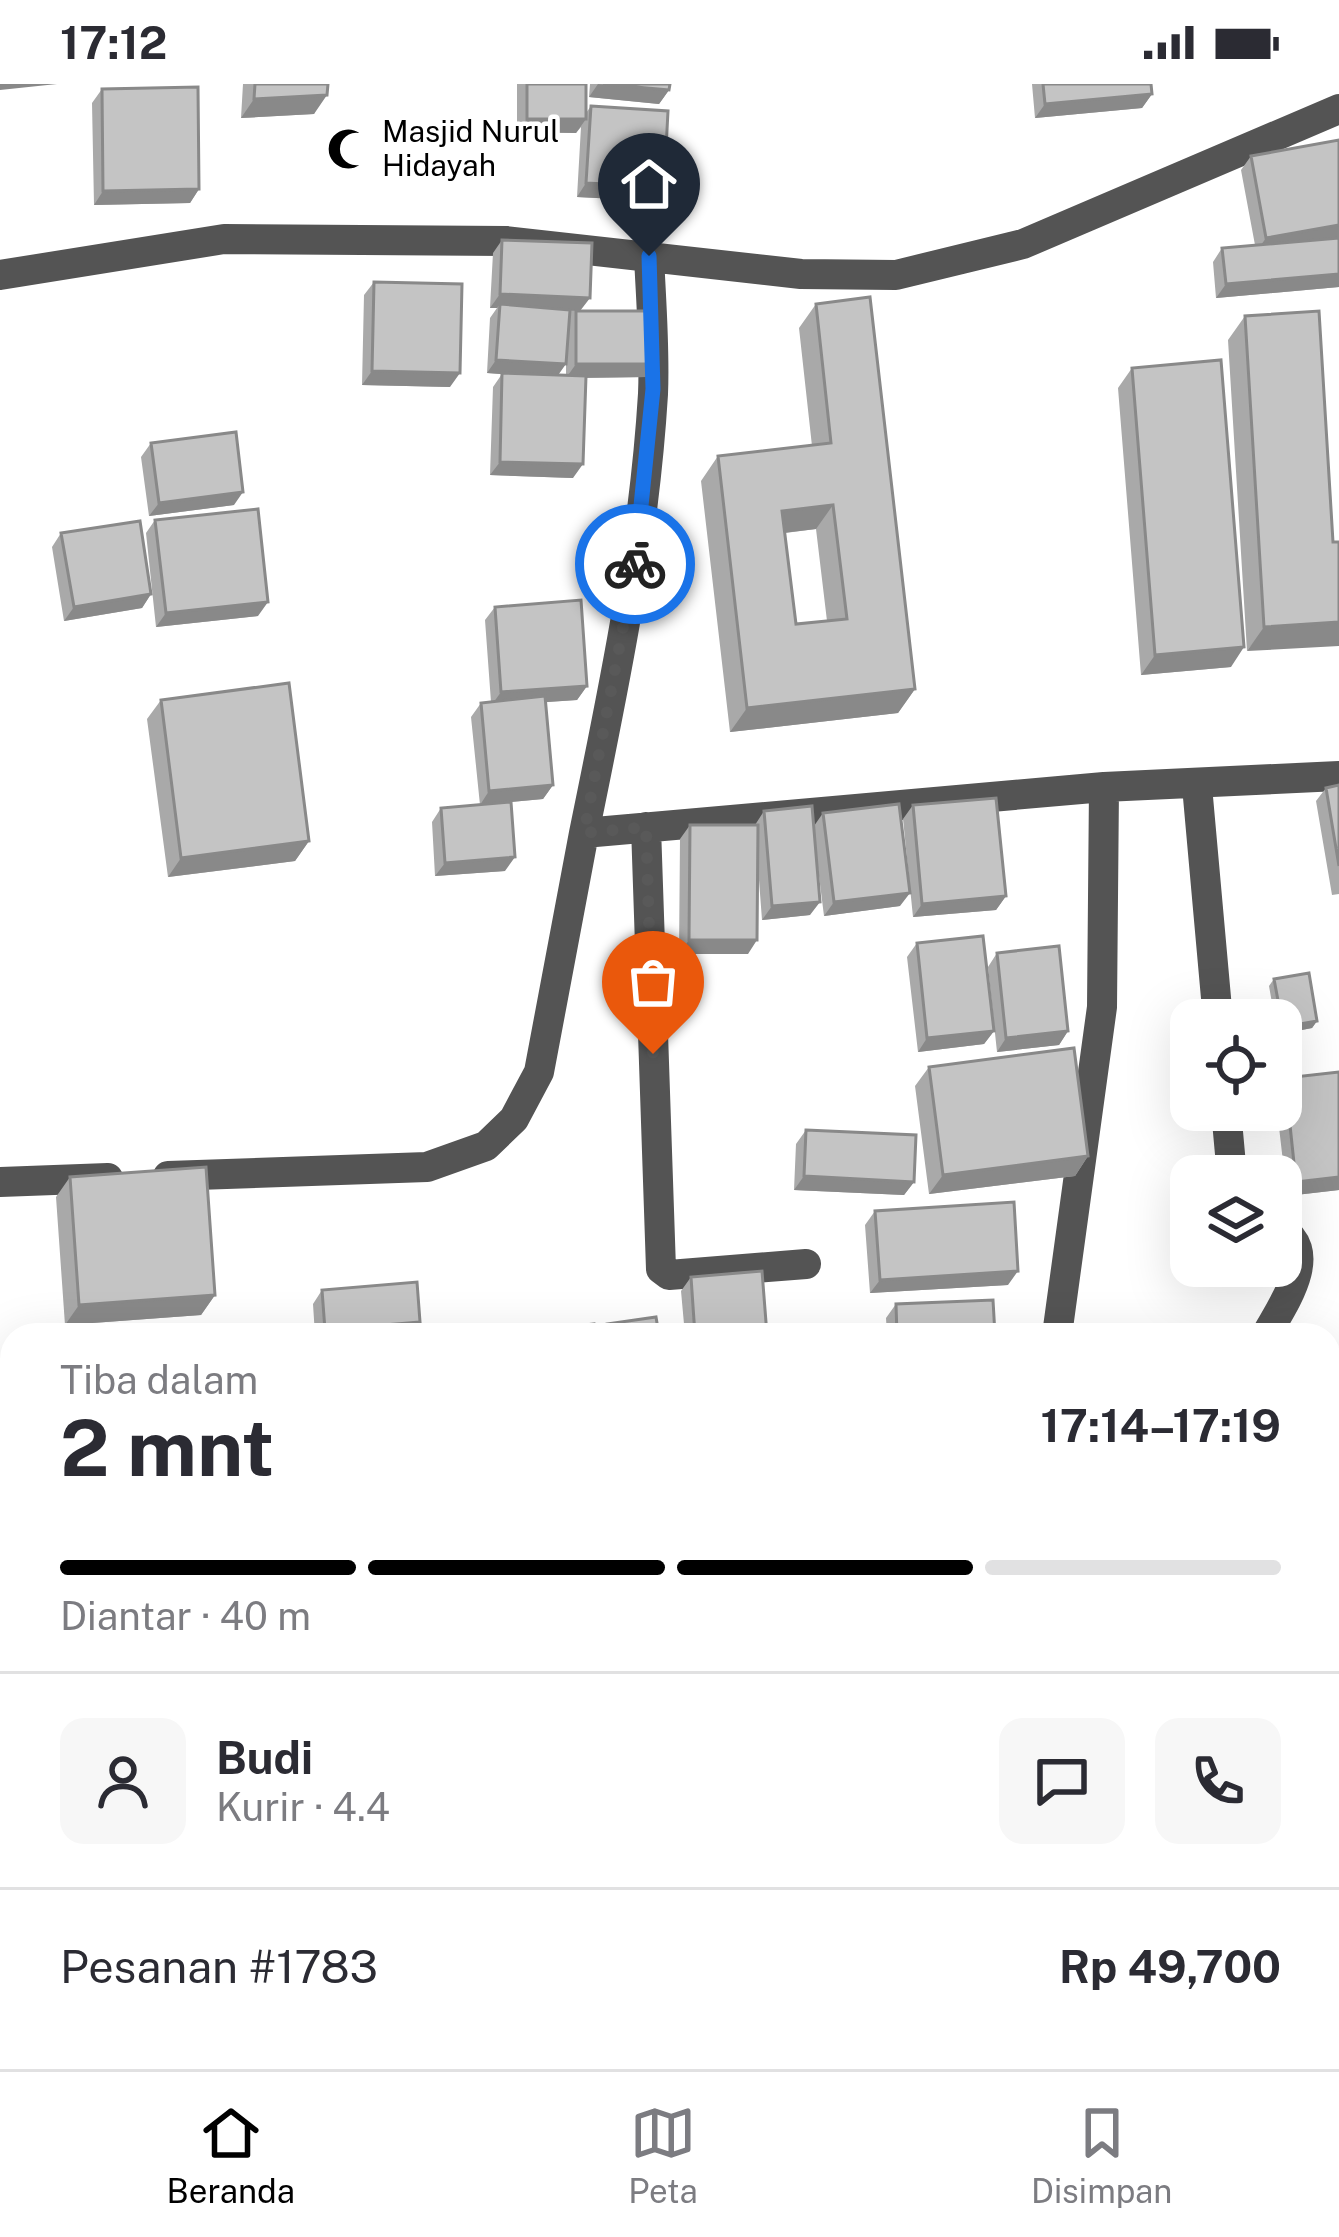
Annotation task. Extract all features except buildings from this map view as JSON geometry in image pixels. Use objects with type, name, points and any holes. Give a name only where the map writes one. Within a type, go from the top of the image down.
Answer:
[{"type":"street","points":[[0,275],[224,239],[506,241],[801,274],[896,275],[1023,244],[1339,110]]},
{"type":"street","points":[[0,1182],[427,1166],[486,1145],[514,1119],[539,1072],[626,626],[653,389],[649,256]]},
{"type":"street","points":[[584,833],[1104,787],[1339,776]]},
{"type":"street","points":[[1197,786],[1216,999]]},
{"type":"street","points":[[1059,1323],[1102,1007],[1104,787]]},
{"type":"street","points":[[646,827],[660,1266],[669,1275],[806,1264]]},
{"type":"street","points":[[1272,1323],[1290,1287]]},
{"type":"way so far","points":[[635,564],[584,833],[646,827],[653,1054]]},
{"type":"place","name":"Masjid Nurul Hidayah","points":[[348,149]]},
{"type":"route","points":[[635,564],[653,389],[649,256]]}]
